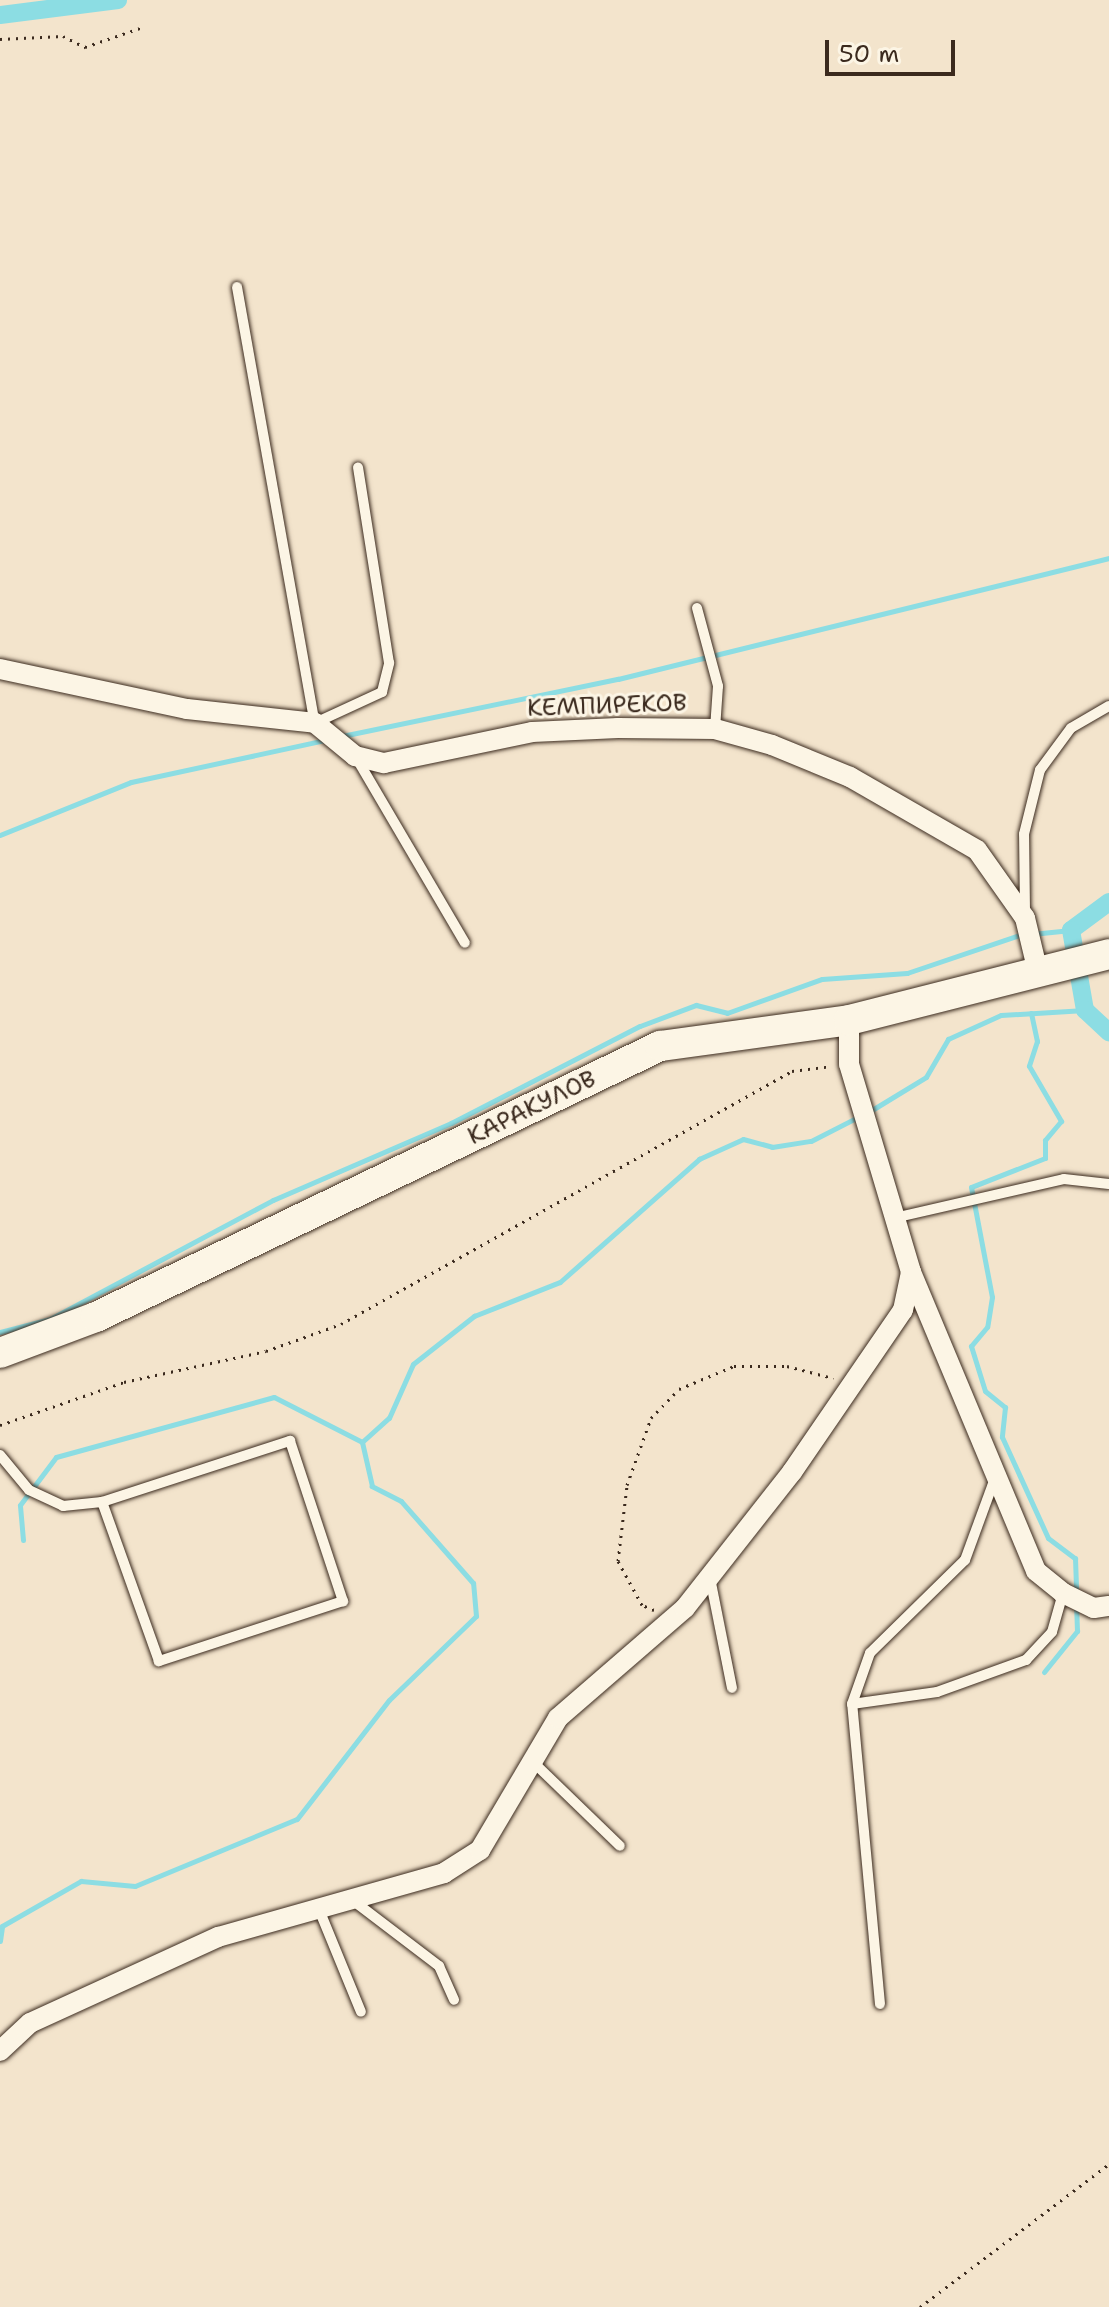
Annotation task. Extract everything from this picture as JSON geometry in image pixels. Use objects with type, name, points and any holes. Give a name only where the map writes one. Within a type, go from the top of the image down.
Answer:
[{"type":"main road","name":"КАРАКУЛОВ","points":[[0,1353],[110,1310],[660,1046],[849,1020],[1049,966],[1101,956]]},
{"type":"street","points":[[0,669],[171,706],[318,726],[350,752]]},
{"type":"street","name":"КЕМПИРЕКОВ","points":[[350,752],[384,763],[532,732],[715,729],[850,777],[977,850],[1025,918],[1049,966]]},
{"type":"street","points":[[849,1020],[849,1064],[911,1272],[1036,1571],[1063,1593],[1094,1608],[1109,1606]]},
{"type":"street","points":[[0,2051],[30,2023],[99,1988],[218,1937],[444,1873],[480,1850],[532,1761],[588,1687],[672,1618],[709,1576],[853,1383],[903,1310],[911,1272]]},
{"type":"lane","points":[[237,287],[318,726],[382,692],[389,663],[358,467]]},
{"type":"lane","points":[[697,608],[713,665],[715,729]]},
{"type":"lane","points":[[1025,918],[1024,834],[1040,770],[1071,728],[1109,706]]},
{"type":"lane","points":[[350,752],[465,943]]},
{"type":"lane","points":[[894,1218],[1064,1179],[1109,1184]]},
{"type":"lane","points":[[0,1455],[29,1490],[63,1506],[102,1502],[290,1441],[343,1601],[159,1661],[102,1502]]},
{"type":"lane","points":[[880,2004],[852,1704],[870,1653],[965,1560],[996,1476]]},
{"type":"lane","points":[[709,1576],[732,1688]]},
{"type":"lane","points":[[852,1704],[937,1692],[1026,1660],[1052,1632],[1063,1593]]},
{"type":"lane","points":[[532,1761],[620,1846]]},
{"type":"lane","points":[[349,1898],[439,1966],[454,2000]]},
{"type":"lane","points":[[318,1907],[361,2012]]},
{"type":"path","points":[[0,39],[63,36],[85,47],[143,27]]},
{"type":"path","points":[[0,1425],[124,1382],[266,1351],[341,1324],[792,1071],[849,1064]]},
{"type":"path","points":[[672,1618],[642,1605],[618,1561],[627,1485],[651,1418],[679,1389],[734,1366],[787,1366],[853,1383]]},
{"type":"path","points":[[920,2307],[1109,2164]]},
{"type":"waterway","points":[[0,15],[118,0]]},
{"type":"waterway","points":[[342,736],[618,679],[1109,558]]},
{"type":"waterway","points":[[0,835],[131,782],[325,740]]},
{"type":"waterway","points":[[1109,902],[1071,930],[1085,1010],[1109,1032]]},
{"type":"waterway","points":[[1032,934],[1071,930]]},
{"type":"waterway","points":[[0,1332],[50,1319],[273,1200],[451,1123],[640,1026],[696,1005],[727,1013],[822,979],[907,973],[1022,934]]},
{"type":"waterway","points":[[867,1113],[926,1077],[948,1039],[1001,1015],[1085,1010]]},
{"type":"waterway","points":[[1031,1013],[1037,1041],[1029,1066],[1061,1121],[1045,1140],[1045,1158],[971,1187],[992,1297],[987,1327],[971,1346],[985,1391],[1005,1407],[1002,1437],[1048,1538],[1075,1558],[1076,1594]]},
{"type":"waterway","points":[[23,1540],[20,1505],[56,1457],[274,1397],[362,1442],[389,1418],[413,1364],[474,1316],[560,1282],[699,1159],[743,1139],[772,1147],[811,1141],[858,1117]]},
{"type":"waterway","points":[[0,1941],[2,1926],[81,1881],[135,1886],[297,1819],[389,1700],[476,1616],[473,1583],[401,1501],[372,1486],[362,1442]]},
{"type":"waterway","points":[[1044,1672],[1077,1631],[1076,1604]]}]
